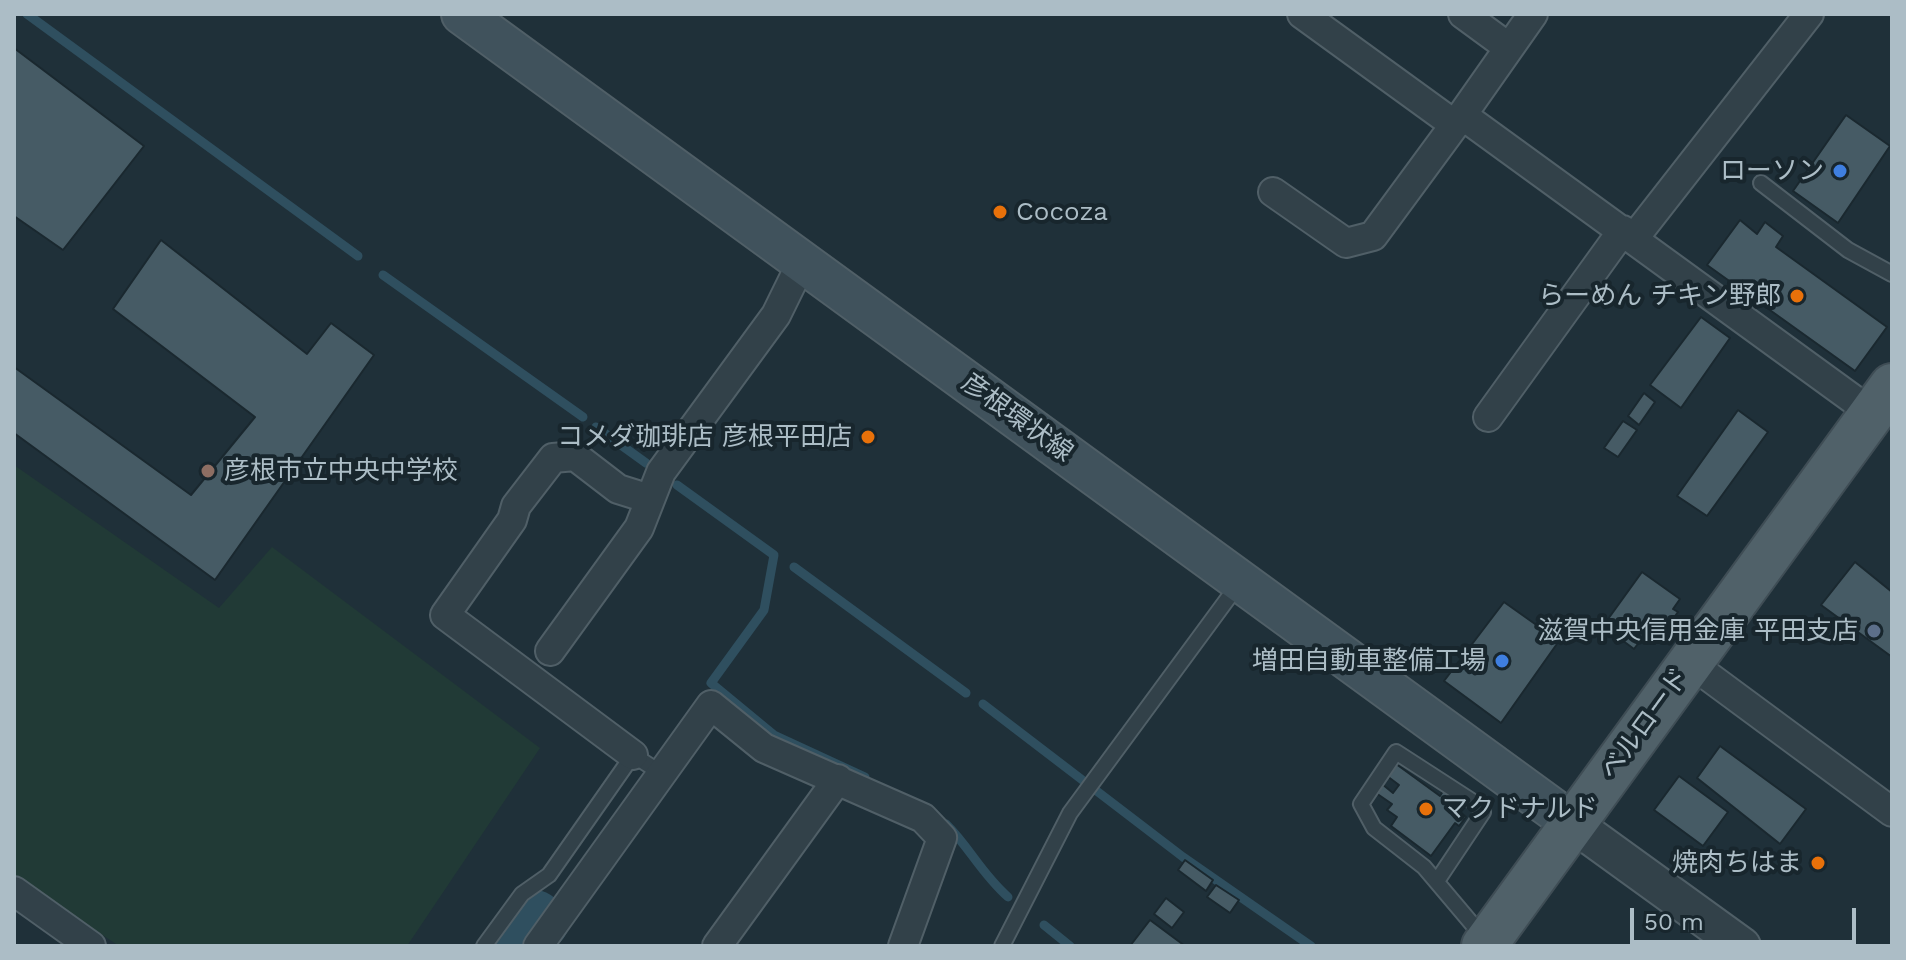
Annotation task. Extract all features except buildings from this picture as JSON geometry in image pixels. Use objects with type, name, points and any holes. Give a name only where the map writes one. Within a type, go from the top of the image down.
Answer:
[{"type":"main road","name":"彦根環状線","points":[[462,14],[1572,823]]},
{"type":"main road","name":"ベルロード","points":[[1476,936],[1572,823],[1882,399]]},
{"type":"street","points":[[1302,14],[1628,234],[1882,399]]},
{"type":"street","points":[[1463,14],[1508,47]]},
{"type":"street","points":[[1273,192],[1346,243],[1373,236],[1533,14]]},
{"type":"street","points":[[1488,417],[1628,234],[1789,53],[1809,14]]},
{"type":"street","points":[[550,651],[639,528],[661,472],[776,315],[802,262]]},
{"type":"street","points":[[633,755],[445,615],[512,520],[516,506],[553,458],[575,456],[618,489],[650,499]]},
{"type":"street","points":[[1689,662],[1892,812]]},
{"type":"street","points":[[540,945],[711,705],[764,748],[923,818],[942,838],[903,946]]},
{"type":"street","points":[[717,946],[838,779]]},
{"type":"street","points":[[1572,823],[1742,946]]},
{"type":"street","points":[[14,891],[91,946]]},
{"type":"lane","points":[[1761,183],[1848,250],[1892,274]]},
{"type":"lane","points":[[1002,946],[1070,813],[1241,581]]},
{"type":"lane","points":[[1437,881],[1483,812],[1481,807],[1396,752],[1361,804],[1374,828],[1437,881],[1476,936]]},
{"type":"lane","points":[[484,946],[522,894],[549,875],[633,755],[661,773]]},
{"type":"green space","points":[[14,465],[219,608],[272,547],[540,748],[407,946],[119,946],[14,876]]},
{"type":"waterway","points":[[27,14],[358,256]]},
{"type":"waterway","points":[[383,275],[583,417]]},
{"type":"waterway","points":[[596,427],[646,463]]},
{"type":"waterway","points":[[677,485],[774,555],[764,610],[711,683],[774,735],[865,777]]},
{"type":"waterway","points":[[794,567],[966,693]]},
{"type":"waterway","points":[[983,704],[1183,857],[1311,946]]},
{"type":"waterway","points":[[946,824],[1008,897]]},
{"type":"waterway","points":[[513,946],[535,917],[542,922]]},
{"type":"waterway","points":[[1044,925],[1070,946]]},
{"type":"place","name":"ローソン","points":[[1840,171]]},
{"type":"place","name":"Cocoza","points":[[1000,212]]},
{"type":"place","name":"らーめん チキン野郎","points":[[1797,296]]},
{"type":"place","name":"コメダ珈琲店 彦根平田店","points":[[868,437]]},
{"type":"place","name":"彦根市立中央中学校","points":[[208,471]]},
{"type":"place","name":"滋賀中央信用金庫 平田支店","points":[[1874,631]]},
{"type":"place","name":"増田自動車整備工場","points":[[1502,661]]},
{"type":"place","name":"マクドナルド","points":[[1426,809]]},
{"type":"place","name":"焼肉ちはま","points":[[1818,863]]}]
